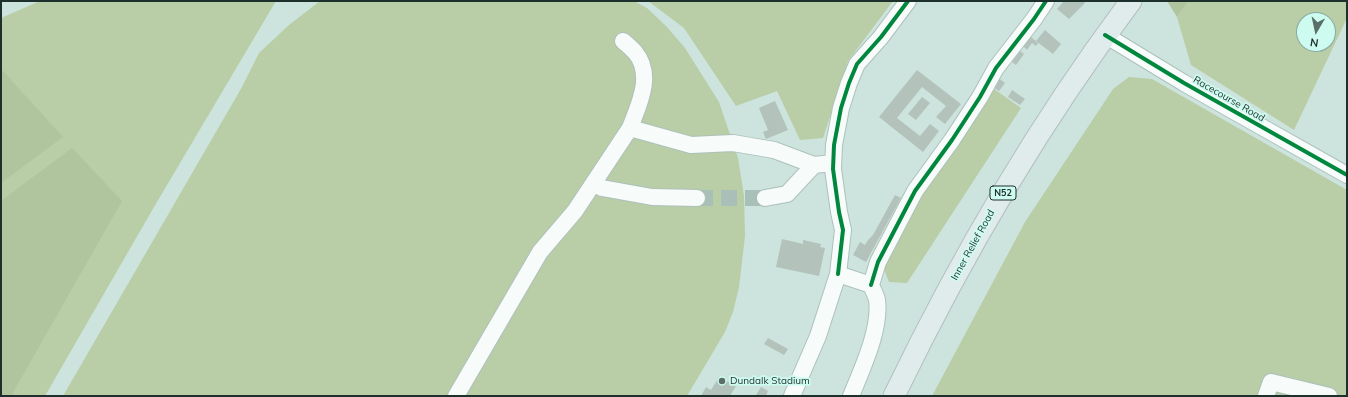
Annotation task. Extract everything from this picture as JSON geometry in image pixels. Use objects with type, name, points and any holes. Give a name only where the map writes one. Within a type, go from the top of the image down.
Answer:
[{"type":"main road","name":"Inner Relief Road","points":[[894,396],[923,337],[981,229],[1030,148],[1105,35],[1131,1]]},
{"type":"street","points":[[792,396],[818,336],[838,274],[844,230],[839,212],[833,163],[834,145],[841,108],[857,64],[881,37],[908,1]]},
{"type":"street","points":[[851,396],[868,353],[877,320],[877,299],[872,286],[878,262],[915,191],[952,140],[980,97],[996,68],[1046,1]]},
{"type":"street","name":"Racecourse Road","points":[[1105,35],[1184,83],[1347,175]]},
{"type":"street","points":[[456,396],[540,252],[575,211],[630,128],[644,90],[645,72],[636,53],[624,41]]},
{"type":"street","points":[[630,128],[691,146],[733,143],[774,150],[814,165],[833,163]]},
{"type":"street","points":[[765,198],[787,194],[814,165]]},
{"type":"street","points":[[594,182],[602,188],[652,197],[697,198]]},
{"type":"street","points":[[838,274],[872,286]]},
{"type":"street","points":[[1266,396],[1271,382],[1329,396]]},
{"type":"green space","points":[[40,1],[276,1],[154,207],[45,396],[1,396],[1,18]]},
{"type":"green space","points":[[320,1],[634,1],[647,8],[667,27],[685,48],[719,102],[738,158],[744,196],[745,236],[739,287],[733,312],[725,332],[687,396],[63,396],[242,87],[259,53],[289,25]]},
{"type":"green space","points":[[648,1],[893,1],[848,61],[823,138],[800,140],[777,91],[736,106],[684,28]]},
{"type":"green space","points":[[1167,1],[1189,1],[1177,17]]},
{"type":"green space","points":[[1189,1],[1347,1],[1347,18],[1336,41],[1336,12],[1296,12],[1296,52],[1331,52],[1294,130],[1191,65],[1177,17]]},
{"type":"green space","points":[[1,69],[63,137],[1,183]]},
{"type":"green space","points":[[1129,77],[1152,79],[1347,190],[1347,396],[932,396],[1025,222],[1113,89]]},
{"type":"green space","points":[[994,89],[1021,108],[907,283],[889,282],[883,267],[925,191]]},
{"type":"green space","points":[[72,148],[122,201],[11,396],[1,396],[1,201]]},
{"type":"building","points":[[1064,1],[1083,1],[1085,3],[1069,19],[1057,9]]},
{"type":"building","points":[[1045,30],[1061,44],[1053,54],[1036,41]]},
{"type":"building","points":[[1030,36],[1038,43],[1036,46],[1032,43],[1027,50],[1023,46]]},
{"type":"building","points":[[1020,51],[1024,54],[1016,65],[1012,62]]},
{"type":"building","points":[[917,70],[961,104],[945,124],[936,117],[946,106],[922,87],[897,118],[920,136],[930,124],[939,131],[923,152],[879,117]]},
{"type":"building","points":[[997,77],[1005,83],[999,91],[991,86]]},
{"type":"building","points":[[1012,90],[1025,99],[1020,105],[1008,97]]},
{"type":"building","points":[[922,97],[930,103],[916,120],[908,114]]},
{"type":"building","points":[[775,101],[788,130],[766,139],[763,132],[768,130],[759,108]]},
{"type":"building","points":[[895,195],[901,198],[866,262],[853,255],[860,242],[865,245],[873,235]]},
{"type":"building","points":[[782,239],[803,244],[803,240],[821,244],[820,247],[825,248],[819,276],[776,267]]},
{"type":"building","points":[[768,338],[788,349],[784,355],[764,344]]},
{"type":"building","name":"Dundalk Stadium","points":[[719,377],[736,386],[730,396],[701,396],[706,387],[711,390]]},
{"type":"building","points":[[761,387],[768,391],[766,396],[756,395]]},
{"type":"tunnel","points":[[697,198],[765,198]]},
{"type":"cycle path","points":[[838,274],[843,230],[833,169],[834,145],[841,108],[857,64],[881,37],[908,1]]},
{"type":"cycle path","points":[[871,285],[878,262],[915,191],[952,140],[980,97],[996,68],[1046,1]]},
{"type":"cycle path","points":[[1105,35],[1184,83],[1347,175]]},
{"type":"place","name":"Dundalk Stadium","points":[[722,381]]}]
